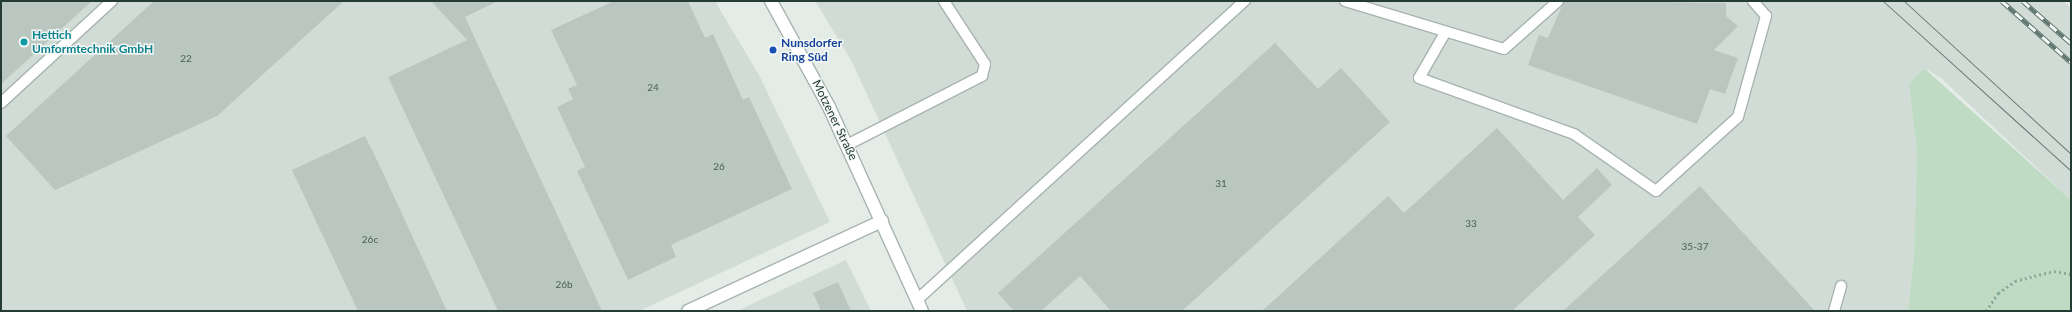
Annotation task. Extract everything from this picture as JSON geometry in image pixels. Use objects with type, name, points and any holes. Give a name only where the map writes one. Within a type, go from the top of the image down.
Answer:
[{"type":"street","name":"Motzener Straße","points":[[771,1],[847,145],[919,306]]},
{"type":"street","points":[[688,311],[882,221]]},
{"type":"lane","points":[[1,103],[112,1]]},
{"type":"lane","points":[[847,145],[982,76],[985,64],[944,1]]},
{"type":"lane","points":[[919,306],[1245,1]]},
{"type":"lane","points":[[1345,1],[1445,33],[1504,49],[1558,1]]},
{"type":"lane","points":[[1445,33],[1419,78],[1574,134],[1656,191],[1738,117],[1766,16],[1753,1]]},
{"type":"lane","points":[[1834,311],[1841,286]]},
{"type":"path","points":[[1986,311],[1998,293],[2015,281],[2054,271],[2071,274]]},
{"type":"shaded area","points":[[1,1],[715,1],[759,75],[830,222],[639,311],[1,311]]},
{"type":"shaded area","points":[[815,1],[2063,1],[2071,8],[2071,200],[1941,78],[1924,68],[1909,84],[1917,153],[1914,253],[1908,311],[967,311],[851,60]]},
{"type":"shaded area","points":[[846,260],[871,311],[737,311]]},
{"type":"green space","points":[[1924,68],[2071,200],[2071,311],[1908,311],[1914,253],[1917,153],[1909,84]]},
{"type":"building","name":"Hettich Umformtechnik GmbH","points":[[1,1],[92,1],[1,84]]},
{"type":"building","points":[[154,1],[344,1],[217,116],[55,190],[6,136]]},
{"type":"building","points":[[431,1],[498,1],[465,17],[602,311],[498,311],[388,77],[467,40]]},
{"type":"building","points":[[614,1],[688,1],[705,38],[713,34],[743,100],[749,97],[792,189],[671,245],[676,257],[628,280],[577,171],[585,167],[557,107],[573,99],[568,89],[577,85],[551,30]]},
{"type":"building","points":[[1564,1],[1726,3],[1726,16],[1738,26],[1714,50],[1738,58],[1725,94],[1710,89],[1697,124],[1528,65],[1539,35],[1548,38]]},
{"type":"building","points":[[1275,43],[1318,89],[1341,68],[1390,122],[1182,311],[1111,311],[1080,276],[1041,311],[1014,311],[998,293]]},
{"type":"building","points":[[1497,128],[1563,200],[1597,168],[1612,185],[1578,217],[1595,235],[1512,311],[1262,311],[1388,196],[1404,213]]},
{"type":"building","points":[[365,136],[447,311],[358,311],[292,170]]},
{"type":"building","points":[[1700,186],[1815,311],[1563,311]]},
{"type":"building","points":[[838,282],[851,311],[821,311],[813,293]]},
{"type":"tram line","points":[[1883,1],[2071,171]]},
{"type":"tram line","points":[[1904,1],[2071,154]]},
{"type":"railway","points":[[2002,1],[2071,62]]},
{"type":"railway","points":[[2023,1],[2071,43]]},
{"type":"place","name":"Hettich Umformtechnik GmbH","points":[[24,42]]},
{"type":"place","name":"Nunsdorfer Ring Süd","points":[[773,50]]}]
